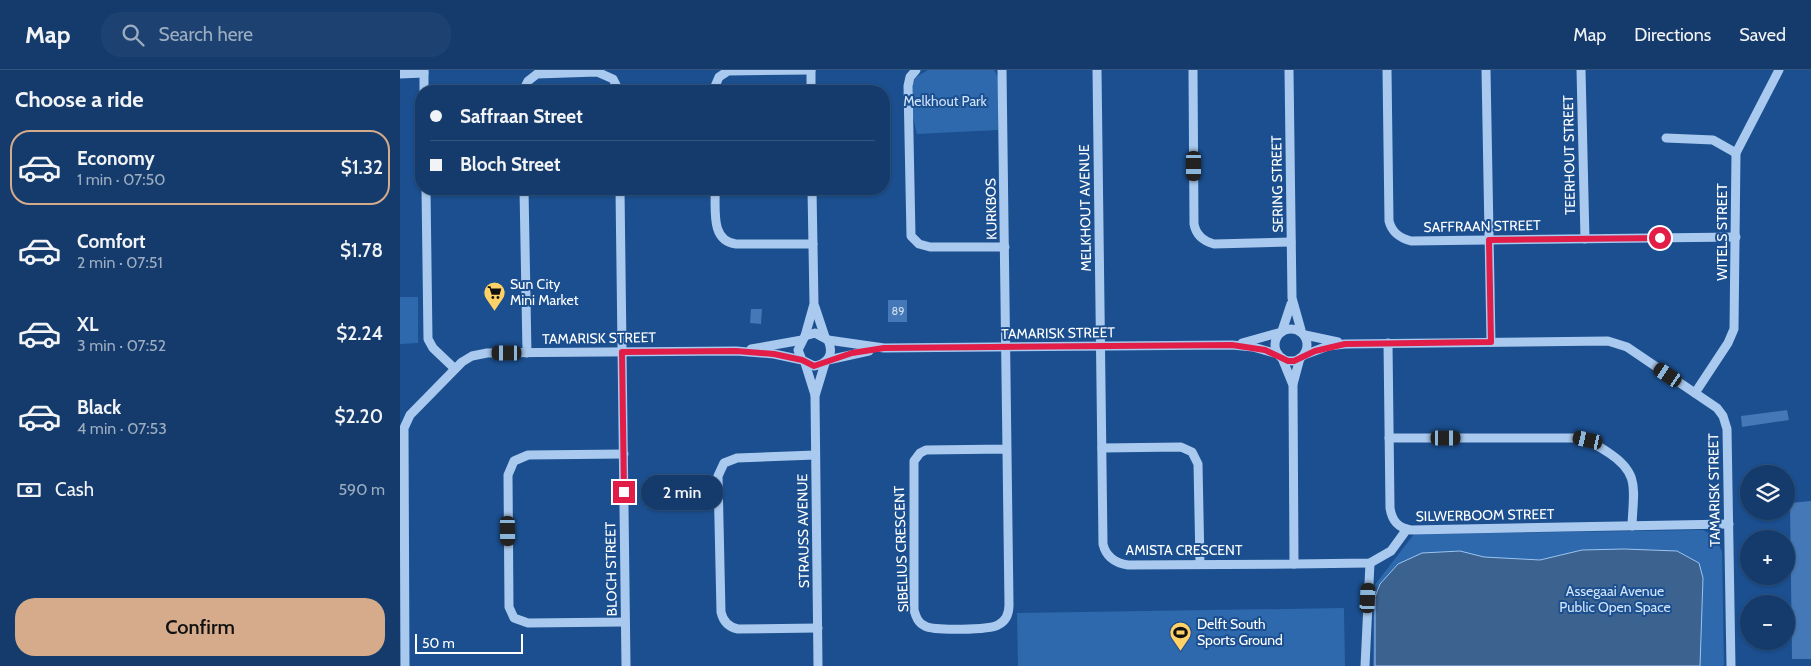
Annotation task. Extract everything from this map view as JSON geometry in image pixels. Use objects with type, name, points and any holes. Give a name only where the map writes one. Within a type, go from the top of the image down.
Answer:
[{"type":"street","points":[[715,85],[716,81],[728,71],[811,70],[811,85]]},
{"type":"street","points":[[916,70],[910,77],[908,86],[911,236],[919,244],[930,247],[1005,247]]},
{"type":"street","name":"KURKBOS","points":[[1002,70],[1006,347]]},
{"type":"street","name":"MELKHOUT AVENUE","points":[[1097,70],[1100,346]]},
{"type":"street","points":[[1193,70],[1194,224],[1197,234],[1204,240],[1214,244],[1291,242]]},
{"type":"street","name":"SERING STREET","points":[[1288,70],[1292,298],[1303,333]]},
{"type":"street","name":"SAFFRAAN STREET","points":[[1387,70],[1389,221],[1393,230],[1401,238],[1411,241],[1736,237]]},
{"type":"street","points":[[1486,70],[1491,342]]},
{"type":"street","name":"TEERHOUT STREET","points":[[1581,70],[1585,239]]},
{"type":"street","name":"WITELS STREET","points":[[1695,393],[1728,343],[1734,329],[1736,153],[1779,70]]},
{"type":"street","points":[[400,74],[424,72],[424,85]]},
{"type":"street","points":[[527,85],[532,77],[543,72],[597,72],[613,79],[616,85]]},
{"type":"street","points":[[1666,138],[1713,140],[1736,153]]},
{"type":"street","points":[[426,195],[428,339],[433,348],[456,368]]},
{"type":"street","points":[[524,195],[526,353]]},
{"type":"street","name":"BLOCH STREET","points":[[620,195],[626,666]]},
{"type":"street","points":[[715,195],[716,227],[726,242],[736,244],[813,244]]},
{"type":"street","points":[[812,195],[814,304],[804,338],[798,350],[803,361],[814,366],[826,361],[831,347],[814,304]]},
{"type":"street","name":"SERING STREET","points":[[1280,332],[1292,298]]},
{"type":"street","points":[[1292,385],[1275,342],[1280,332],[1290,329],[1303,333],[1308,344],[1292,385],[1294,564]]},
{"type":"street","name":"TAMARISK STREET","points":[[1232,345],[1280,332]]},
{"type":"street","points":[[804,338],[815,333],[827,339]]},
{"type":"street","name":"TAMARISK STREET","points":[[1303,333],[1345,344]]},
{"type":"street","name":"TAMARISK STREET","points":[[736,351],[804,338]]},
{"type":"street","name":"TAMARISK STREET","points":[[827,339],[884,348]]},
{"type":"street","name":"TAMARISK STREET","points":[[1302,357],[1328,346],[1345,344],[1608,341],[1627,348],[1717,408],[1726,422],[1731,666]]},
{"type":"street","name":"SILWERBOOM STREET","points":[[1388,343],[1390,508],[1394,520],[1407,529],[1729,524]]},
{"type":"street","name":"TAMARISK STREET","points":[[826,361],[852,353],[884,348],[1232,345],[1259,348],[1280,356]]},
{"type":"street","name":"AMISTA CRESCENT","points":[[1100,346],[1103,544],[1107,555],[1116,562],[1128,565],[1370,564]]},
{"type":"street","name":"SIBELIUS CRESCENT","points":[[1006,347],[1009,605],[1008,615],[1000,624],[990,628],[936,629],[924,626],[917,618],[914,610],[914,461],[926,450],[1007,450]]},
{"type":"street","name":"TAMARISK STREET","points":[[405,666],[403,432],[407,419],[467,358],[480,354],[736,351],[774,354],[803,361]]},
{"type":"street","points":[[1280,356],[1294,361],[1302,357]]},
{"type":"street","name":"STRAUSS AVENUE","points":[[803,361],[815,396]]},
{"type":"street","name":"STRAUSS AVENUE","points":[[818,666],[815,396],[826,361]]},
{"type":"street","points":[[1389,438],[1577,438],[1588,440],[1624,463],[1628,469],[1633,482],[1632,526]]},
{"type":"street","points":[[1102,448],[1181,447],[1192,452],[1198,464],[1200,564]]},
{"type":"street","points":[[624,454],[528,455],[514,461],[508,475],[509,607],[514,618],[528,623],[626,622]]},
{"type":"street","points":[[815,455],[736,458],[724,463],[718,476],[721,612],[724,620],[730,626],[738,629],[818,628]]},
{"type":"street","points":[[1365,666],[1370,564],[1391,551],[1407,529]]},
{"type":"green space","name":"Melkhout Park","points":[[928,70],[994,70],[998,77],[998,130],[917,134],[911,97],[913,83],[916,77]]},
{"type":"green space","points":[[400,297],[418,297],[418,343],[400,344]]},
{"type":"green space","name":"Assegaai Avenue Public Open Space","points":[[1703,530],[1716,537],[1722,552],[1724,666],[1373,666],[1374,586],[1414,534]]},
{"type":"green space","name":"Delft South Sports Ground","points":[[1344,608],[1345,666],[1018,666],[1017,613]]},
{"type":"shaded area","name":"Assegaai Avenue Public Open Space","points":[[1582,550],[1677,551],[1699,563],[1703,578],[1700,666],[1375,666],[1375,597],[1380,584],[1398,564],[1422,553],[1460,551],[1484,557],[1540,560]]},
{"type":"building","points":[[888,300],[907,300],[907,322],[888,322]]},
{"type":"building","points":[[751,309],[762,309],[761,324],[750,323]]},
{"type":"building","points":[[1787,410],[1789,420],[1742,427],[1741,416]]},
{"type":"building","points":[[1811,501],[1811,659],[1792,659],[1792,650],[1795,650],[1795,595],[1791,595],[1791,585],[1795,585],[1795,530],[1790,530],[1790,520],[1795,520],[1795,503]]},
{"type":"place","name":"Sun City Mini Market","points":[[494,311]]},
{"type":"place","name":"Delft South Sports Ground","points":[[1181,651]]},
{"type":"route","points":[[624,492],[622,352],[736,351],[774,354],[802,360],[808,365],[814,366],[852,353],[884,348],[1232,345],[1265,350],[1278,354],[1288,361],[1294,361],[1328,346],[1345,344],[1491,342],[1489,240],[1660,238]]}]
